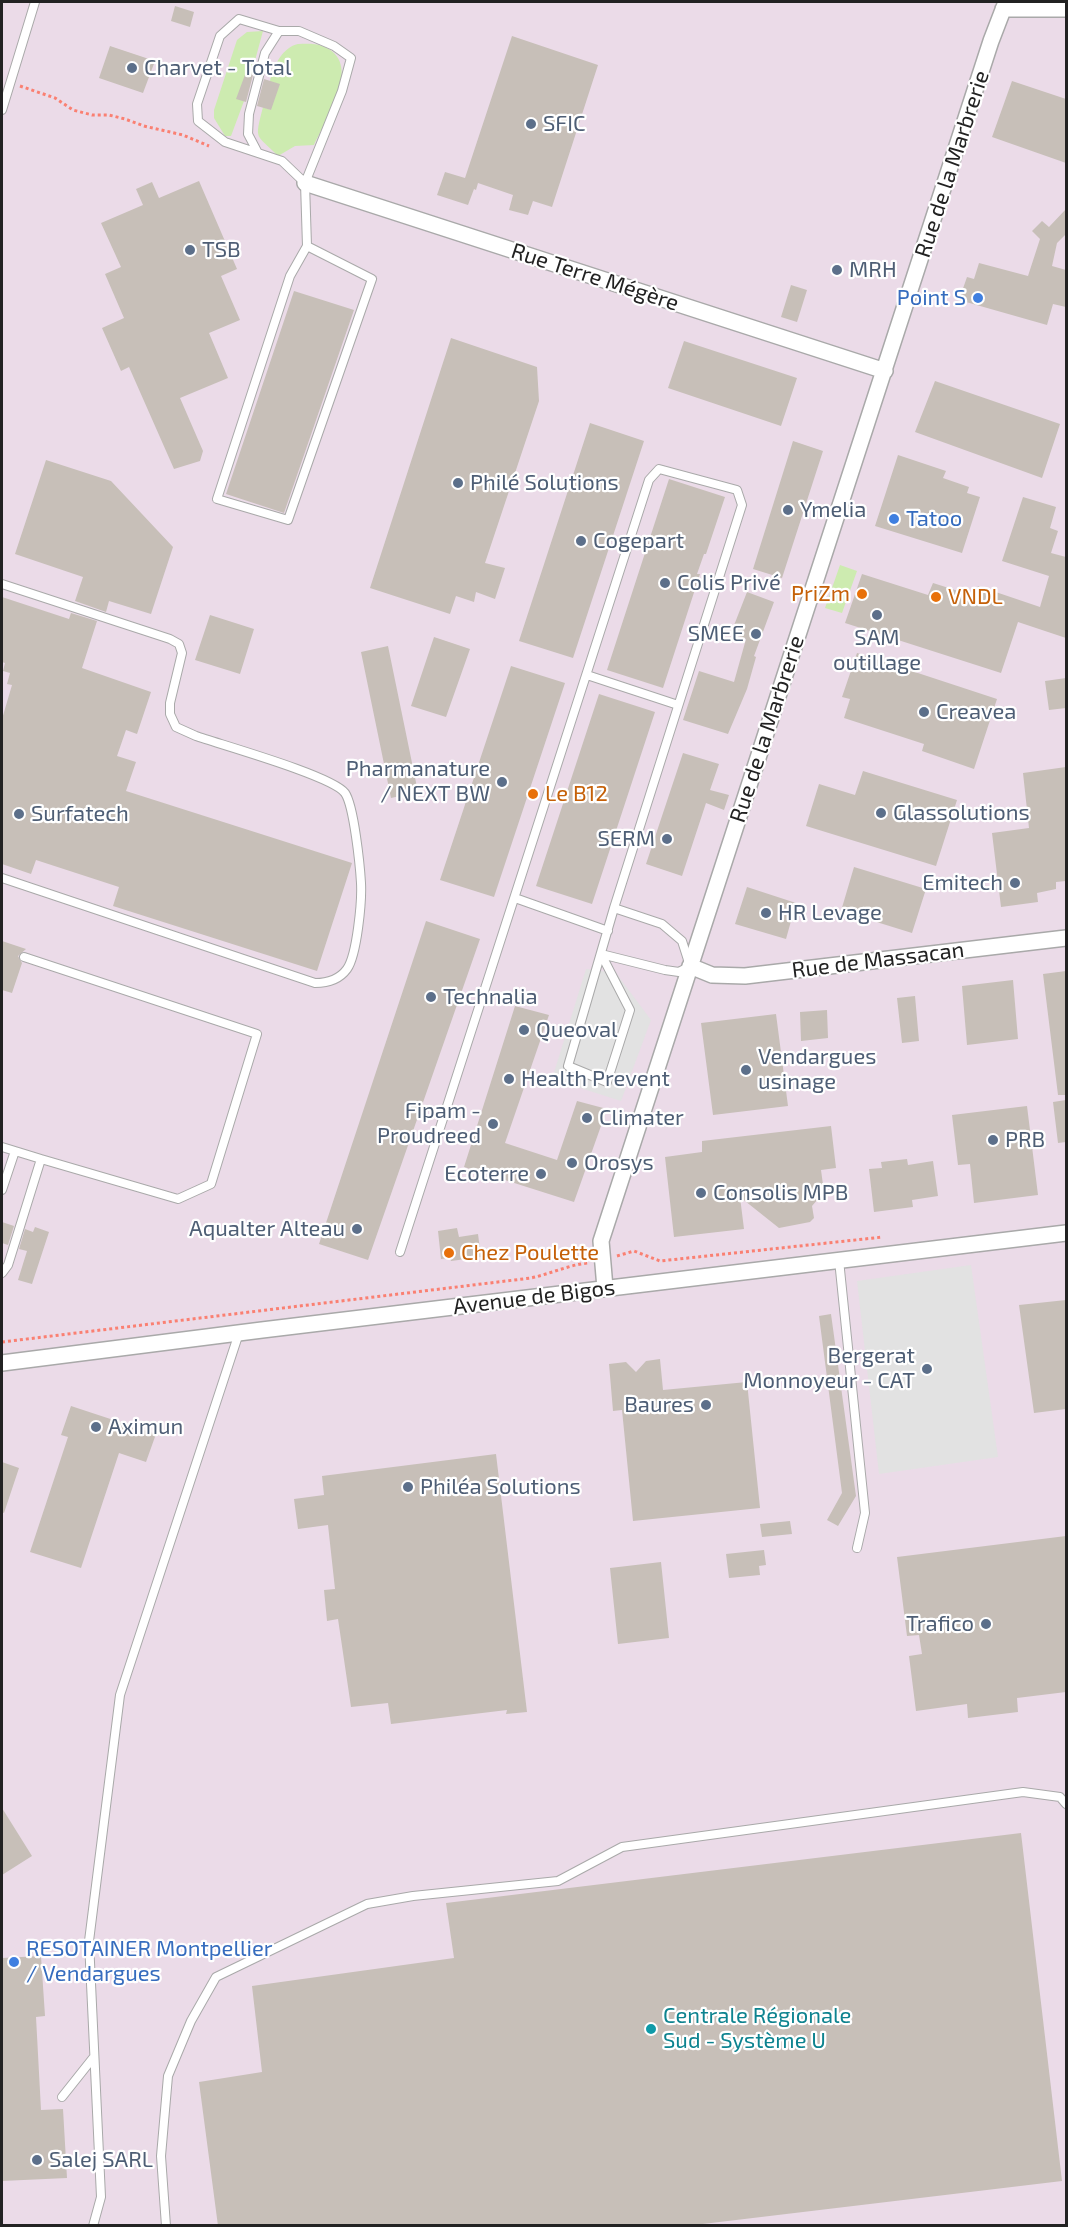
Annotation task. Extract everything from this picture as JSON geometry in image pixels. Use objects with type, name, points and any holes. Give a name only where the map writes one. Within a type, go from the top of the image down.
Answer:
[{"type":"street","points":[[1004,5],[1066,9]]},
{"type":"street","name":"Rue de la Marbrerie","points":[[605,1288],[601,1241],[1004,5]]},
{"type":"street","name":"Rue Terre Mégère","points":[[305,183],[885,371]]},
{"type":"street","name":"Rue de Massacan","points":[[690,966],[712,975],[745,976],[1066,938]]},
{"type":"street","name":"Avenue de Bigos","points":[[2,1363],[1066,1233]]},
{"type":"lane","points":[[2,110],[34,2]]},
{"type":"lane","points":[[305,183],[282,161],[225,142],[198,121],[198,104],[220,36],[239,20],[279,31],[299,31],[334,46],[351,58],[342,91],[305,183],[307,246],[290,276],[217,499],[288,520],[372,279],[307,246]]},
{"type":"lane","points":[[258,153],[248,134],[249,114],[265,53],[279,31]]},
{"type":"lane","points":[[400,1252],[649,480],[659,469],[738,489],[742,505],[614,908],[568,1066],[607,1082],[630,1010],[601,954]]},
{"type":"lane","points":[[2,584],[170,639],[179,644],[182,653],[170,703],[170,714],[176,727],[196,736],[325,779],[345,792],[351,808],[361,884],[353,956],[348,969],[339,978],[327,983],[315,983],[2,878]]},
{"type":"lane","points":[[587,675],[678,705]]},
{"type":"lane","points":[[515,898],[608,931]]},
{"type":"lane","points":[[601,954],[679,972],[690,966],[682,941],[662,924],[614,908]]},
{"type":"lane","points":[[2,1147],[178,1198],[211,1184],[257,1034],[24,957]]},
{"type":"lane","points":[[2,1190],[15,1151]]},
{"type":"lane","points":[[2,1273],[8,1265],[41,1160]]},
{"type":"lane","points":[[839,1260],[865,1513],[857,1548]]},
{"type":"lane","points":[[93,2226],[101,2197],[89,1941],[120,1695],[239,1333]]},
{"type":"lane","points":[[166,2226],[161,2156],[168,2076],[191,2021],[216,1977],[367,1904],[413,1896],[558,1881],[622,1847],[1023,1792],[1060,1797],[1066,1804]]},
{"type":"lane","points":[[62,2097],[93,2058]]},
{"type":"path","points":[[10,82],[56,98],[73,110],[92,115],[109,115],[144,126],[160,128],[213,148]]},
{"type":"path","points":[[2,1342],[531,1278],[552,1274],[575,1264],[602,1261],[634,1251],[660,1261],[892,1236]]},
{"type":"shaded area","points":[[2,2],[1066,2],[1066,2225],[2,2226]]},
{"type":"shaded area","points":[[586,969],[616,973],[651,1020],[621,1101],[552,1079]]},
{"type":"shaded area","name":"Bergerat Monnoyeur - CAT","points":[[971,1265],[998,1457],[879,1474],[857,1281]]},
{"type":"green space","points":[[263,31],[244,101],[231,136],[225,136],[214,118],[214,110],[237,40],[247,32]]},
{"type":"green space","points":[[298,44],[319,45],[334,53],[341,64],[342,77],[333,106],[314,145],[295,146],[278,156],[261,140],[258,126],[263,107],[271,110],[269,84],[276,63],[283,53]]},
{"type":"green space","points":[[840,565],[857,571],[842,613],[825,608]]},
{"type":"building","points":[[175,6],[194,12],[190,27],[171,21]]},
{"type":"building","name":"SFIC","points":[[512,36],[598,65],[552,207],[533,201],[528,215],[509,210],[513,195],[478,183],[468,205],[437,195],[445,172],[465,178]]},
{"type":"building","points":[[110,46],[155,61],[143,93],[99,78]]},
{"type":"building","points":[[246,72],[253,75],[246,102],[236,99]]},
{"type":"building","points":[[264,79],[280,84],[271,110],[257,106]]},
{"type":"building","points":[[1012,81],[1066,99],[1066,163],[992,137]]},
{"type":"building","points":[[199,181],[237,269],[221,276],[240,320],[209,333],[228,378],[180,398],[203,451],[200,461],[174,469],[129,367],[121,371],[102,328],[124,318],[105,274],[121,267],[101,223],[143,205],[136,189],[152,182],[159,198]]},
{"type":"building","points":[[1066,209],[1066,234],[1057,243],[1052,266],[1066,270],[1066,307],[1053,304],[1047,325],[959,300],[967,277],[974,279],[979,263],[1028,276],[1040,239],[1032,231],[1042,221],[1049,227]]},
{"type":"building","points":[[791,285],[807,290],[797,322],[781,317]]},
{"type":"building","points":[[294,291],[354,310],[284,513],[226,494]]},
{"type":"building","name":"Philé Solutions","points":[[451,338],[537,367],[539,401],[485,563],[505,568],[495,599],[476,592],[474,602],[456,596],[450,614],[370,588]]},
{"type":"building","points":[[684,341],[797,378],[781,426],[668,388]]},
{"type":"building","points":[[935,381],[1060,424],[1042,478],[915,432]]},
{"type":"building","name":"Cogepart","points":[[590,423],[644,441],[573,658],[519,641]]},
{"type":"building","name":"Ymelia","points":[[793,441],[823,451],[782,578],[753,569]]},
{"type":"building","points":[[898,455],[946,471],[943,478],[969,487],[967,493],[980,497],[962,553],[875,526]]},
{"type":"building","points":[[46,460],[111,481],[173,547],[151,614],[109,601],[106,612],[75,601],[83,577],[15,554]]},
{"type":"building","name":"Colis Privé","points":[[669,479],[725,497],[697,574],[700,574],[663,688],[607,670]]},
{"type":"building","points":[[1023,497],[1056,507],[1050,528],[1058,531],[1051,553],[1066,557],[1066,638],[1018,622],[1001,673],[845,623],[862,574],[928,595],[933,583],[974,596],[978,586],[1040,607],[1049,576],[1002,561]]},
{"type":"building","points":[[747,592],[774,602],[754,656],[756,657],[747,689],[728,734],[683,720],[699,671],[734,682],[746,639],[731,633]]},
{"type":"building","points":[[2,597],[69,619],[71,613],[97,621],[82,668],[151,692],[137,734],[126,730],[117,756],[136,762],[126,791],[352,863],[317,971],[113,906],[119,887],[36,860],[31,874],[2,864],[2,719],[12,685],[7,684],[10,673],[3,671],[5,663],[2,662]]},
{"type":"building","points":[[210,615],[254,629],[240,674],[195,660]]},
{"type":"building","points":[[434,637],[470,649],[446,717],[411,706]]},
{"type":"building","points":[[388,646],[418,792],[391,798],[361,652]]},
{"type":"building","name":"Creavea","points":[[857,653],[997,699],[974,769],[922,751],[924,744],[844,718],[850,699],[842,697]]},
{"type":"building","name":"Pharmanature / NEXT BW","points":[[511,666],[565,683],[494,897],[440,880]]},
{"type":"building","points":[[1066,678],[1066,708],[1049,710],[1045,681]]},
{"type":"building","points":[[599,694],[655,712],[592,904],[536,886]]},
{"type":"building","points":[[683,753],[719,764],[710,790],[729,795],[724,810],[706,803],[682,876],[646,864]]},
{"type":"building","points":[[1066,767],[1066,881],[1056,882],[1056,889],[1037,893],[1038,902],[1001,907],[992,833],[1029,828],[1023,773]]},
{"type":"building","name":"Glassolutions","points":[[863,771],[957,800],[936,866],[806,826],[819,784],[855,795]]},
{"type":"building","points":[[854,867],[926,889],[912,933],[841,911]]},
{"type":"building","name":"HR Levage","points":[[747,887],[796,903],[786,939],[735,924]]},
{"type":"building","points":[[426,921],[480,939],[368,1260],[319,1244]]},
{"type":"building","points":[[2,941],[26,949],[18,956],[22,963],[12,993],[2,990]]},
{"type":"building","points":[[1066,971],[1066,1095],[1058,1095],[1043,974]]},
{"type":"building","points":[[1013,980],[1018,1039],[967,1045],[962,986]]},
{"type":"building","points":[[915,996],[919,1041],[902,1043],[897,998]]},
{"type":"building","points":[[515,1006],[549,1015],[505,1143],[557,1160],[577,1101],[607,1109],[574,1202],[464,1167]]},
{"type":"building","points":[[827,1010],[828,1038],[801,1041],[800,1012]]},
{"type":"building","name":"Vendargues usinage","points":[[776,1014],[788,1106],[713,1115],[701,1023]]},
{"type":"building","points":[[1066,1100],[1066,1142],[1058,1143],[1053,1102]]},
{"type":"building","name":"PRB","points":[[1027,1106],[1038,1195],[974,1203],[970,1164],[958,1165],[952,1115]]},
{"type":"building","points":[[831,1126],[836,1168],[821,1170],[824,1192],[812,1206],[814,1218],[810,1222],[779,1228],[740,1197],[744,1229],[674,1237],[665,1157],[702,1152],[702,1141]]},
{"type":"building","points":[[907,1159],[908,1165],[933,1161],[938,1196],[912,1200],[913,1207],[874,1212],[869,1169],[882,1168],[881,1162]]},
{"type":"building","points":[[2,1222],[14,1226],[8,1245],[2,1243]]},
{"type":"building","points":[[35,1227],[49,1232],[32,1284],[18,1280],[27,1251],[19,1249],[25,1229],[33,1232]]},
{"type":"building","points":[[457,1228],[459,1237],[478,1234],[481,1257],[451,1261],[450,1258],[441,1259],[438,1231]]},
{"type":"building","points":[[1066,1300],[1066,1409],[1034,1413],[1019,1305]]},
{"type":"building","points":[[831,1314],[856,1496],[838,1526],[827,1520],[842,1493],[819,1316]]},
{"type":"building","points":[[660,1359],[663,1390],[747,1382],[760,1508],[633,1521],[622,1410],[613,1411],[609,1364],[626,1362],[636,1372],[646,1361]]},
{"type":"building","points":[[71,1406],[156,1434],[146,1462],[119,1453],[81,1568],[30,1552],[68,1437],[61,1435]]},
{"type":"building","points":[[496,1454],[527,1712],[506,1714],[507,1710],[391,1724],[388,1703],[351,1707],[338,1619],[327,1621],[324,1590],[335,1589],[328,1525],[298,1529],[294,1499],[324,1495],[322,1476]]},
{"type":"building","points":[[2,1462],[19,1468],[4,1513],[2,1512]]},
{"type":"building","points":[[790,1521],[792,1534],[762,1537],[760,1524]]},
{"type":"building","name":"Trafico","points":[[1066,1536],[1066,1692],[1017,1698],[1018,1712],[968,1718],[967,1704],[916,1711],[909,1656],[922,1654],[919,1635],[907,1636],[897,1557]]},
{"type":"building","points":[[764,1550],[766,1565],[759,1566],[760,1575],[729,1578],[726,1554]]},
{"type":"building","points":[[661,1562],[669,1638],[618,1644],[610,1568]]},
{"type":"building","points":[[2,1808],[32,1856],[2,1875]]},
{"type":"building","name":"Centrale Régionale Sud - Système U","points":[[1021,1833],[1062,2181],[686,2226],[218,2226],[199,2082],[262,2072],[252,1986],[454,1958],[446,1903]]},
{"type":"building","points":[[41,1956],[45,2016],[36,2017],[41,2110],[63,2109],[67,2178],[2,2181],[2,1958]]},
{"type":"place","name":"Charvet - Total","points":[[132,68]]},
{"type":"place","name":"SFIC","points":[[531,124]]},
{"type":"place","name":"TSB","points":[[190,250]]},
{"type":"place","name":"MRH","points":[[837,270]]},
{"type":"place","name":"Point S","points":[[978,298]]},
{"type":"place","name":"Philé Solutions","points":[[458,483]]},
{"type":"place","name":"Ymelia","points":[[788,510]]},
{"type":"place","name":"Tatoo","points":[[894,519]]},
{"type":"place","name":"Cogepart","points":[[581,541]]},
{"type":"place","name":"Colis Privé","points":[[665,583]]},
{"type":"place","name":"PriZm","points":[[862,594]]},
{"type":"place","name":"VNDL","points":[[936,597]]},
{"type":"place","name":"SAM outillage","points":[[877,615]]},
{"type":"place","name":"SMEE","points":[[756,634]]},
{"type":"place","name":"Creavea","points":[[924,712]]},
{"type":"place","name":"Pharmanature / NEXT BW","points":[[502,782]]},
{"type":"place","name":"Le B12","points":[[533,794]]},
{"type":"place","name":"Glassolutions","points":[[881,813]]},
{"type":"place","name":"Surfatech","points":[[19,814]]},
{"type":"place","name":"SERM","points":[[667,839]]},
{"type":"place","name":"Emitech","points":[[1015,883]]},
{"type":"place","name":"HR Levage","points":[[766,913]]},
{"type":"place","name":"Technalia","points":[[431,997]]},
{"type":"place","name":"Queoval","points":[[524,1030]]},
{"type":"place","name":"Vendargues usinage","points":[[746,1070]]},
{"type":"place","name":"Health Prevent","points":[[509,1079]]},
{"type":"place","name":"Climater","points":[[587,1118]]},
{"type":"place","name":"Fipam - Proudreed","points":[[493,1124]]},
{"type":"place","name":"PRB","points":[[993,1140]]},
{"type":"place","name":"Orosys","points":[[572,1163]]},
{"type":"place","name":"Ecoterre","points":[[541,1174]]},
{"type":"place","name":"Consolis MPB","points":[[701,1193]]},
{"type":"place","name":"Aqualter Alteau","points":[[357,1229]]},
{"type":"place","name":"Chez Poulette","points":[[449,1253]]},
{"type":"place","name":"Bergerat Monnoyeur - CAT","points":[[927,1369]]},
{"type":"place","name":"Baures","points":[[706,1405]]},
{"type":"place","name":"Aximun","points":[[96,1427]]},
{"type":"place","name":"Philéa Solutions","points":[[408,1487]]},
{"type":"place","name":"Trafico","points":[[986,1624]]},
{"type":"place","name":"RESOTAINER Montpellier / Vendargues","points":[[14,1962]]},
{"type":"place","name":"Centrale Régionale Sud - Système U","points":[[651,2029]]},
{"type":"place","name":"Salej SARL","points":[[37,2160]]}]
